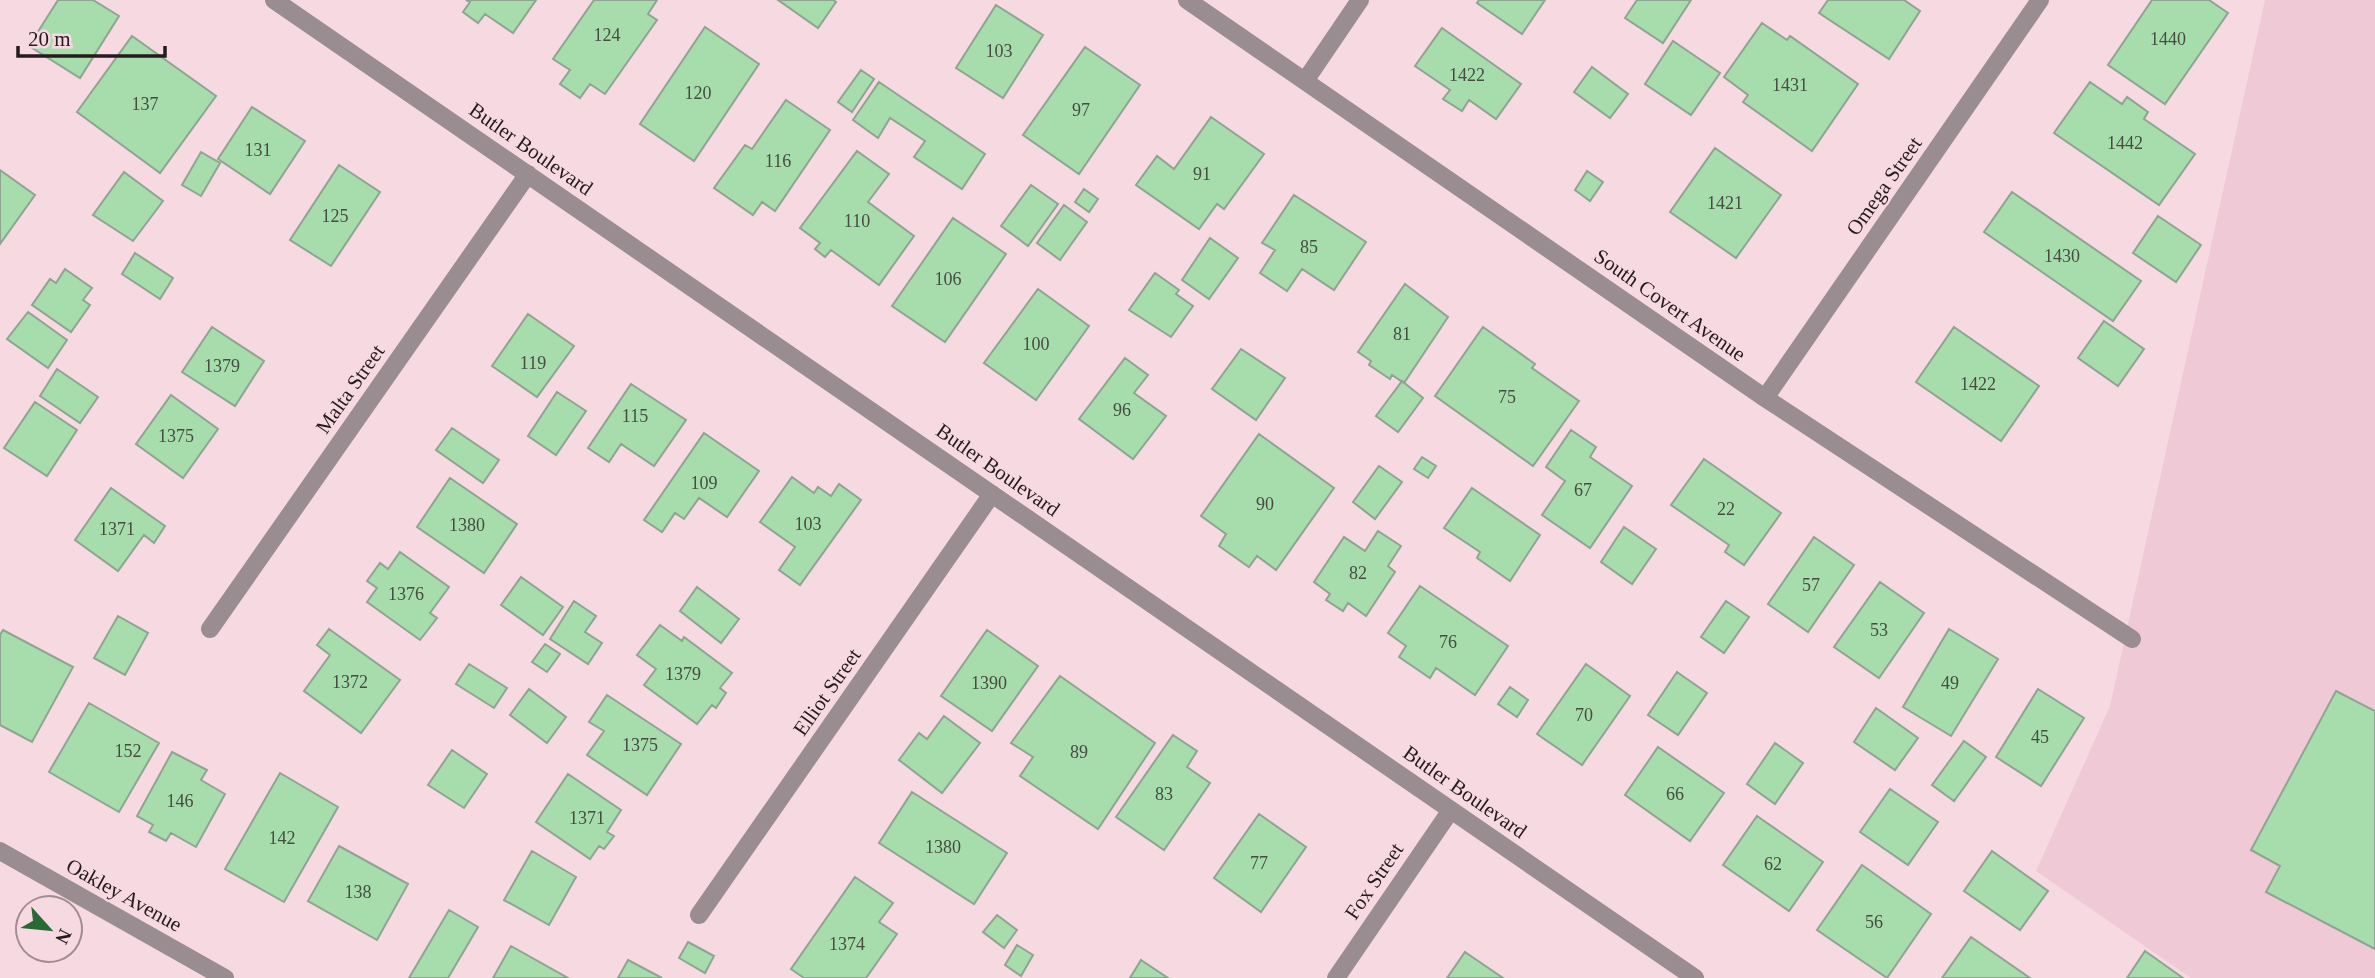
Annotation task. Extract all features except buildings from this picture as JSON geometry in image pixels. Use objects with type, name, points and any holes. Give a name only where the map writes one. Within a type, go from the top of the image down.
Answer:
[{"type":"street","name":"Butler Boulevard","points":[[274,0],[1695,978]]},
{"type":"street","name":"South Covert Avenue","points":[[1187,0],[1765,398],[2132,639]]},
{"type":"street","points":[[1305,81],[1360,0]]},
{"type":"street","name":"Omega Street","points":[[1765,398],[2040,0]]},
{"type":"street","name":"Malta Street","points":[[210,629],[528,174]]},
{"type":"street","name":"Elliot Street","points":[[699,915],[992,494]]},
{"type":"street","name":"Fox Street","points":[[1336,978],[1451,810]]},
{"type":"street","name":"Oakley Avenue","points":[[0,851],[225,978]]},
{"type":"shaded area","points":[[2265,0],[2375,0],[2375,978],[2191,978],[2036,871],[2110,706]]}]
